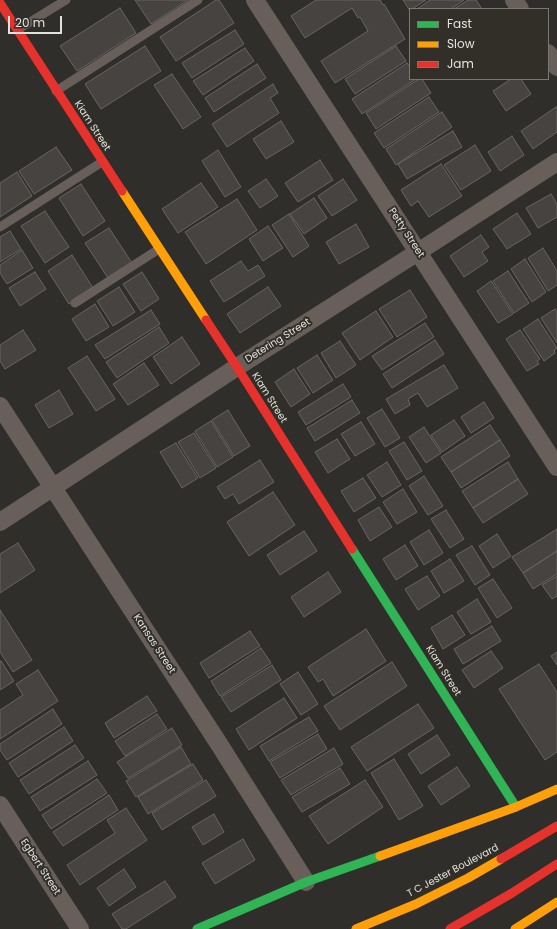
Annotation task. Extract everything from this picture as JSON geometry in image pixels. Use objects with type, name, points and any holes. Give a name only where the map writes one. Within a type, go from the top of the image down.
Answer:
[{"type":"street","name":"Petty Street","points":[[255,0],[557,467]]},
{"type":"street","name":"Kiam Street","points":[[0,4],[236,367],[516,807]]},
{"type":"street","points":[[549,55],[557,67]]},
{"type":"street","name":"Detering Street","points":[[0,522],[236,367],[557,162]]},
{"type":"street","name":"Kansas Street","points":[[0,406],[215,738],[306,882]]},
{"type":"street","points":[[197,929],[306,882],[516,807],[557,790]]},
{"type":"street","name":"Egbert Street","points":[[0,805],[80,929]]},
{"type":"street","name":"T C Jester Boulevard","points":[[356,929],[416,904],[468,878],[557,826]]},
{"type":"street","points":[[450,929],[512,893],[557,864]]},
{"type":"street","points":[[515,929],[557,902]]},
{"type":"lane","points":[[17,30],[66,0]]},
{"type":"lane","points":[[56,90],[198,0]]},
{"type":"lane","points":[[0,227],[102,162]]},
{"type":"lane","points":[[75,303],[159,249]]},
{"type":"building","points":[[135,0],[188,0],[151,24]]},
{"type":"building","points":[[216,0],[219,0],[234,23],[176,61],[160,37]]},
{"type":"building","points":[[316,0],[380,0],[383,5],[384,4],[405,39],[335,83],[321,61],[368,31],[360,17],[358,18],[352,8],[305,38],[291,16]]},
{"type":"building","points":[[403,0],[426,0],[414,8],[409,8],[409,9]]},
{"type":"building","points":[[430,0],[464,0],[452,8],[418,8]]},
{"type":"building","points":[[468,0],[476,0],[481,8],[456,8]]},
{"type":"building","points":[[120,8],[136,33],[77,71],[60,46]]},
{"type":"building","points":[[235,30],[244,44],[192,78],[182,63]]},
{"type":"building","points":[[145,46],[161,71],[101,109],[85,84]]},
{"type":"building","points":[[396,46],[406,61],[355,94],[345,79]]},
{"type":"building","points":[[245,48],[254,61],[203,95],[193,81]]},
{"type":"building","points":[[407,63],[409,66],[409,80],[414,80],[362,114],[352,99]]},
{"type":"building","points":[[257,64],[266,78],[214,112],[205,98]]},
{"type":"building","points":[[172,74],[201,117],[183,129],[154,85]]},
{"type":"building","points":[[417,80],[423,80],[431,93],[376,129],[366,113]]},
{"type":"building","points":[[510,80],[522,80],[531,94],[506,111],[493,91]]},
{"type":"building","points":[[273,84],[278,93],[270,98],[279,113],[227,147],[212,124]]},
{"type":"building","points":[[429,97],[439,112],[384,148],[374,133]]},
{"type":"building","points":[[556,107],[557,132],[533,149],[521,131]]},
{"type":"building","points":[[442,112],[452,127],[396,165],[386,149]]},
{"type":"building","points":[[281,121],[294,142],[266,159],[253,139]]},
{"type":"building","points":[[453,131],[462,147],[407,179],[398,164]]},
{"type":"building","points":[[512,136],[524,155],[500,171],[488,152]]},
{"type":"building","points":[[475,145],[491,171],[461,190],[444,165]]},
{"type":"building","points":[[56,147],[72,170],[34,194],[19,171]]},
{"type":"building","points":[[218,150],[241,187],[225,197],[202,161]]},
{"type":"building","points":[[320,160],[333,180],[298,202],[285,183]]},
{"type":"building","points":[[441,164],[462,196],[429,217],[418,201],[411,206],[401,190]]},
{"type":"building","points":[[17,172],[32,196],[0,217],[0,183]]},
{"type":"building","points":[[266,179],[278,196],[260,208],[248,191]]},
{"type":"building","points":[[343,179],[357,200],[332,216],[318,196]]},
{"type":"building","points":[[201,183],[218,207],[178,233],[162,209]]},
{"type":"building","points":[[81,184],[105,221],[83,236],[59,198]]},
{"type":"building","points":[[551,194],[557,204],[557,217],[538,228],[526,208]]},
{"type":"building","points":[[314,198],[327,218],[304,234],[290,214]]},
{"type":"building","points":[[237,199],[257,230],[206,264],[185,232]]},
{"type":"building","points":[[45,211],[69,247],[45,263],[21,226]]},
{"type":"building","points":[[517,213],[531,234],[507,249],[493,229]]},
{"type":"building","points":[[289,214],[309,246],[293,257],[272,225]]},
{"type":"building","points":[[356,224],[369,247],[339,264],[326,242]]},
{"type":"building","points":[[268,226],[283,248],[263,261],[249,239]]},
{"type":"building","points":[[109,228],[132,263],[108,278],[85,243]]},
{"type":"building","points":[[10,231],[21,249],[0,262],[0,237]]},
{"type":"building","points":[[481,235],[489,247],[482,252],[488,261],[464,277],[450,256]]},
{"type":"building","points":[[543,248],[557,271],[557,285],[548,291],[528,258]]},
{"type":"building","points":[[22,250],[33,268],[7,284],[0,273],[0,265]]},
{"type":"building","points":[[72,255],[93,288],[69,304],[48,271]]},
{"type":"building","points":[[525,259],[546,292],[532,302],[511,269]]},
{"type":"building","points":[[241,261],[248,271],[258,265],[265,276],[224,302],[210,281]]},
{"type":"building","points":[[508,271],[529,303],[514,313],[493,281]]},
{"type":"building","points":[[35,272],[46,289],[20,306],[9,288]]},
{"type":"building","points":[[142,272],[159,299],[141,311],[123,284]]},
{"type":"building","points":[[491,281],[513,314],[498,323],[477,291]]},
{"type":"building","points":[[119,287],[135,312],[113,326],[97,301]]},
{"type":"building","points":[[268,287],[281,306],[240,333],[227,314]]},
{"type":"building","points":[[410,290],[427,317],[397,337],[379,309]]},
{"type":"building","points":[[95,304],[109,327],[86,341],[72,319]]},
{"type":"building","points":[[555,309],[557,312],[557,343],[541,318]]},
{"type":"building","points":[[151,310],[160,324],[105,359],[95,345]]},
{"type":"building","points":[[376,311],[393,337],[360,360],[342,333]]},
{"type":"building","points":[[538,319],[557,348],[554,350],[555,353],[544,361],[523,329]]},
{"type":"building","points":[[425,323],[434,337],[382,370],[372,356]]},
{"type":"building","points":[[159,327],[169,343],[117,378],[106,362]]},
{"type":"building","points":[[23,330],[36,350],[5,369],[0,361],[0,345]]},
{"type":"building","points":[[520,330],[540,359],[537,361],[539,364],[527,371],[506,339]]},
{"type":"building","points":[[182,337],[200,364],[171,384],[153,357]]},
{"type":"building","points":[[435,340],[444,354],[392,388],[383,374]]},
{"type":"building","points":[[340,341],[356,365],[336,378],[321,353]]},
{"type":"building","points":[[317,355],[333,380],[313,393],[297,368]]},
{"type":"building","points":[[87,356],[115,399],[96,411],[68,368]]},
{"type":"building","points":[[144,363],[159,385],[128,405],[113,384]]},
{"type":"building","points":[[444,365],[458,388],[427,407],[418,393],[408,399],[410,405],[395,414],[386,399]]},
{"type":"building","points":[[294,369],[310,394],[291,407],[275,382]]},
{"type":"building","points":[[343,384],[351,397],[306,425],[298,412]]},
{"type":"building","points":[[59,390],[73,414],[49,428],[35,405]]},
{"type":"building","points":[[352,400],[360,413],[315,441],[307,428]]},
{"type":"building","points":[[484,402],[494,418],[471,433],[461,417]]},
{"type":"building","points":[[382,409],[400,438],[385,447],[367,418]]},
{"type":"building","points":[[228,410],[250,446],[234,456],[212,420]]},
{"type":"building","points":[[454,420],[465,436],[442,452],[431,435]]},
{"type":"building","points":[[211,421],[233,457],[217,467],[195,431]]},
{"type":"building","points":[[361,422],[375,444],[355,456],[341,434]]},
{"type":"building","points":[[490,425],[500,440],[451,472],[441,457]]},
{"type":"building","points":[[424,427],[441,453],[426,463],[409,437]]},
{"type":"building","points":[[194,433],[216,468],[200,478],[178,442]]},
{"type":"building","points":[[337,439],[350,459],[328,473],[315,452]]},
{"type":"building","points":[[500,440],[510,456],[461,488],[451,472]]},
{"type":"building","points":[[404,442],[422,471],[407,480],[389,451]]},
{"type":"building","points":[[176,443],[198,478],[182,488],[160,452]]},
{"type":"building","points":[[260,460],[274,482],[239,504],[233,494],[225,499],[217,487]]},
{"type":"building","points":[[387,462],[401,485],[382,497],[367,475]]},
{"type":"building","points":[[508,462],[518,479],[473,508],[462,491]]},
{"type":"building","points":[[424,476],[443,506],[428,515],[409,486]]},
{"type":"building","points":[[363,478],[376,498],[354,512],[341,491]]},
{"type":"building","points":[[518,479],[528,494],[483,523],[473,508]]},
{"type":"building","points":[[403,489],[417,512],[397,524],[383,502]]},
{"type":"building","points":[[273,492],[295,525],[249,556],[227,522]]},
{"type":"building","points":[[379,507],[392,527],[370,541],[358,520]]},
{"type":"building","points":[[446,510],[464,539],[450,548],[431,519]]},
{"type":"building","points":[[557,529],[557,551],[523,573],[512,557]]},
{"type":"building","points":[[429,530],[443,553],[424,565],[410,542]]},
{"type":"building","points":[[304,531],[317,551],[280,575],[267,555]]},
{"type":"building","points":[[497,534],[511,556],[493,568],[479,546]]},
{"type":"building","points":[[18,543],[35,570],[0,593],[0,554]]},
{"type":"building","points":[[405,545],[418,566],[396,580],[383,559]]},
{"type":"building","points":[[472,546],[490,575],[475,585],[456,555]]},
{"type":"building","points":[[557,551],[557,574],[533,589],[523,573]]},
{"type":"building","points":[[450,559],[464,581],[444,593],[431,571]]},
{"type":"building","points":[[328,572],[341,592],[304,617],[291,597]]},
{"type":"building","points":[[427,576],[440,596],[418,610],[405,589]]},
{"type":"building","points":[[557,576],[557,596],[552,599],[542,585]]},
{"type":"building","points":[[493,579],[512,608],[497,618],[478,588]]},
{"type":"building","points":[[477,599],[491,622],[471,634],[457,612]]},
{"type":"building","points":[[0,610],[32,660],[13,672],[0,652]]},
{"type":"building","points":[[452,615],[465,635],[443,649],[431,628]]},
{"type":"building","points":[[492,626],[501,641],[463,664],[454,649]]},
{"type":"building","points":[[366,629],[386,661],[333,696],[323,679],[318,682],[308,667]]},
{"type":"building","points":[[250,631],[260,646],[209,678],[200,663]]},
{"type":"building","points":[[261,648],[271,663],[220,696],[211,681]]},
{"type":"building","points":[[491,651],[503,668],[474,688],[462,670]]},
{"type":"building","points":[[557,652],[557,665],[551,656]]},
{"type":"building","points":[[1,661],[14,681],[0,690],[0,662]]},
{"type":"building","points":[[392,662],[407,686],[340,730],[324,706]]},
{"type":"building","points":[[539,664],[557,692],[557,752],[545,760],[499,689]]},
{"type":"building","points":[[272,665],[281,680],[231,712],[221,697]]},
{"type":"building","points":[[38,670],[58,701],[0,739],[0,710],[23,695],[16,684]]},
{"type":"building","points":[[298,672],[318,704],[301,715],[280,684]]},
{"type":"building","points":[[147,696],[157,711],[114,738],[105,723]]},
{"type":"building","points":[[284,698],[297,718],[249,750],[236,729]]},
{"type":"building","points":[[418,704],[434,728],[367,771],[351,747]]},
{"type":"building","points":[[53,709],[62,724],[7,760],[0,750],[0,744]]},
{"type":"building","points":[[157,714],[167,729],[125,756],[115,741]]},
{"type":"building","points":[[309,717],[318,731],[269,761],[260,746]]},
{"type":"building","points":[[64,727],[73,741],[18,777],[9,763]]},
{"type":"building","points":[[172,728],[182,745],[128,778],[117,762]]},
{"type":"building","points":[[318,734],[327,749],[280,778],[270,762]]},
{"type":"building","points":[[437,735],[450,755],[421,774],[408,754]]},
{"type":"building","points":[[75,745],[84,758],[29,794],[20,780]]},
{"type":"building","points":[[181,747],[191,764],[136,797],[126,781]]},
{"type":"building","points":[[334,748],[343,764],[291,795],[281,780]]},
{"type":"building","points":[[394,759],[423,806],[399,820],[371,773]]},
{"type":"building","points":[[88,761],[97,775],[40,811],[31,797]]},
{"type":"building","points":[[193,764],[203,780],[148,814],[138,797]]},
{"type":"building","points":[[457,767],[470,786],[441,805],[428,786]]},
{"type":"building","points":[[340,768],[350,784],[302,812],[292,797]]},
{"type":"building","points":[[97,779],[107,793],[51,829],[42,815]]},
{"type":"building","points":[[206,780],[216,796],[162,830],[152,813]]},
{"type":"building","points":[[365,780],[383,807],[328,844],[309,816]]},
{"type":"building","points":[[109,795],[118,810],[63,846],[53,832]]},
{"type":"building","points":[[126,808],[147,840],[80,885],[67,865],[115,833],[107,820]]},
{"type":"building","points":[[214,814],[224,832],[203,845],[192,827]]},
{"type":"building","points":[[243,839],[255,860],[215,884],[202,863]]},
{"type":"building","points":[[124,869],[136,887],[109,906],[97,888]]},
{"type":"building","points":[[165,881],[176,897],[126,929],[122,929],[112,914]]},
{"type":"traffic: fast","points":[[352,549],[516,807]]},
{"type":"traffic: fast","points":[[197,929],[306,882],[380,856]]},
{"type":"traffic: slow","points":[[122,191],[206,320]]},
{"type":"traffic: slow","points":[[380,856],[516,807],[557,789]]},
{"type":"traffic: slow","points":[[356,929],[416,904],[468,878],[501,859]]},
{"type":"traffic: slow","points":[[515,929],[557,902]]},
{"type":"traffic: jam","points":[[0,3],[122,191]]},
{"type":"traffic: jam","points":[[206,320],[352,549]]},
{"type":"traffic: jam","points":[[501,859],[557,826]]},
{"type":"traffic: jam","points":[[450,929],[512,893],[557,864]]}]
